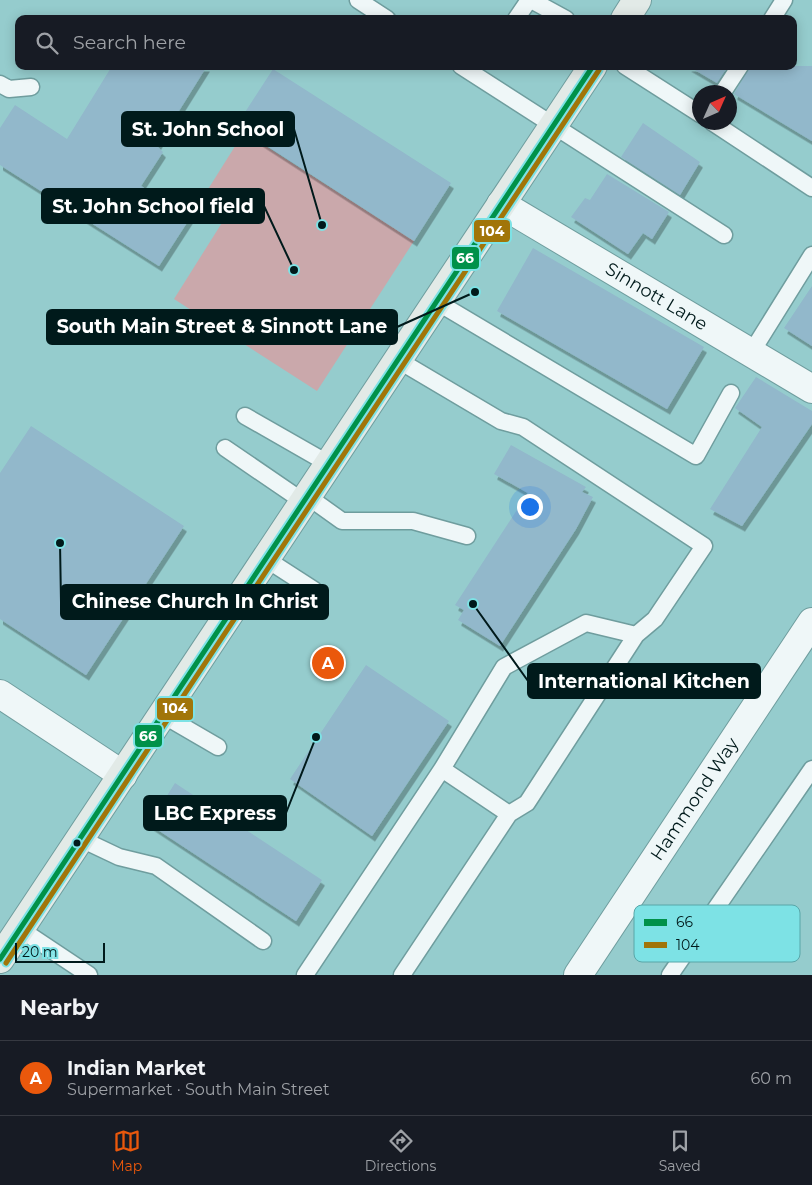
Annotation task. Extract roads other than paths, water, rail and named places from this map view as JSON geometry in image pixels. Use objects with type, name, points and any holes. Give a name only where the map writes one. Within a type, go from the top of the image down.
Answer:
[{"type":"main road","points":[[628,15],[637,0]]},
{"type":"main road","points":[[0,959],[590,70]]},
{"type":"street","name":"Sinnott Lane","points":[[502,204],[812,389]]},
{"type":"street","name":"Hammond Way","points":[[578,975],[812,622]]},
{"type":"street","points":[[0,694],[123,775]]},
{"type":"lane","points":[[358,0],[381,15]]},
{"type":"lane","points":[[519,15],[530,0],[558,15]]},
{"type":"lane","points":[[775,15],[784,0]]},
{"type":"lane","points":[[632,70],[692,109]]},
{"type":"lane","points":[[728,85],[737,70]]},
{"type":"lane","points":[[480,71],[554,126],[724,235]]},
{"type":"lane","points":[[0,84],[9,89],[30,86]]},
{"type":"lane","points":[[724,130],[812,188]]},
{"type":"lane","points":[[751,353],[812,255]]},
{"type":"lane","points":[[436,302],[696,456],[731,393]]},
{"type":"lane","points":[[398,360],[501,421],[523,427],[704,546],[655,620],[636,635],[527,803],[509,814],[402,975]]},
{"type":"lane","points":[[245,416],[329,464]]},
{"type":"lane","points":[[225,448],[342,521],[413,521],[467,536]]},
{"type":"lane","points":[[266,559],[314,590]]},
{"type":"lane","points":[[305,975],[442,769],[504,667],[586,623],[636,635]]},
{"type":"lane","points":[[162,715],[218,747]]},
{"type":"lane","points":[[442,769],[509,814]]},
{"type":"lane","points":[[718,905],[812,769]]},
{"type":"lane","points":[[81,839],[119,858],[156,866],[263,941]]},
{"type":"lane","points":[[20,929],[88,975]]},
{"type":"lane","points":[[670,975],[679,962]]},
{"type":"place","name":"St. John School","points":[[322,225]]},
{"type":"place","name":"St. John School field","points":[[294,270]]},
{"type":"place","name":"South Main Street & Sinnott Lane","points":[[475,292]]},
{"type":"place","name":"Chinese Church In Christ","points":[[60,543]]},
{"type":"place","name":"International Kitchen","points":[[473,604]]},
{"type":"place","name":"Indian Market","points":[[328,663]]},
{"type":"place","name":"LBC Express","points":[[316,737]]}]
